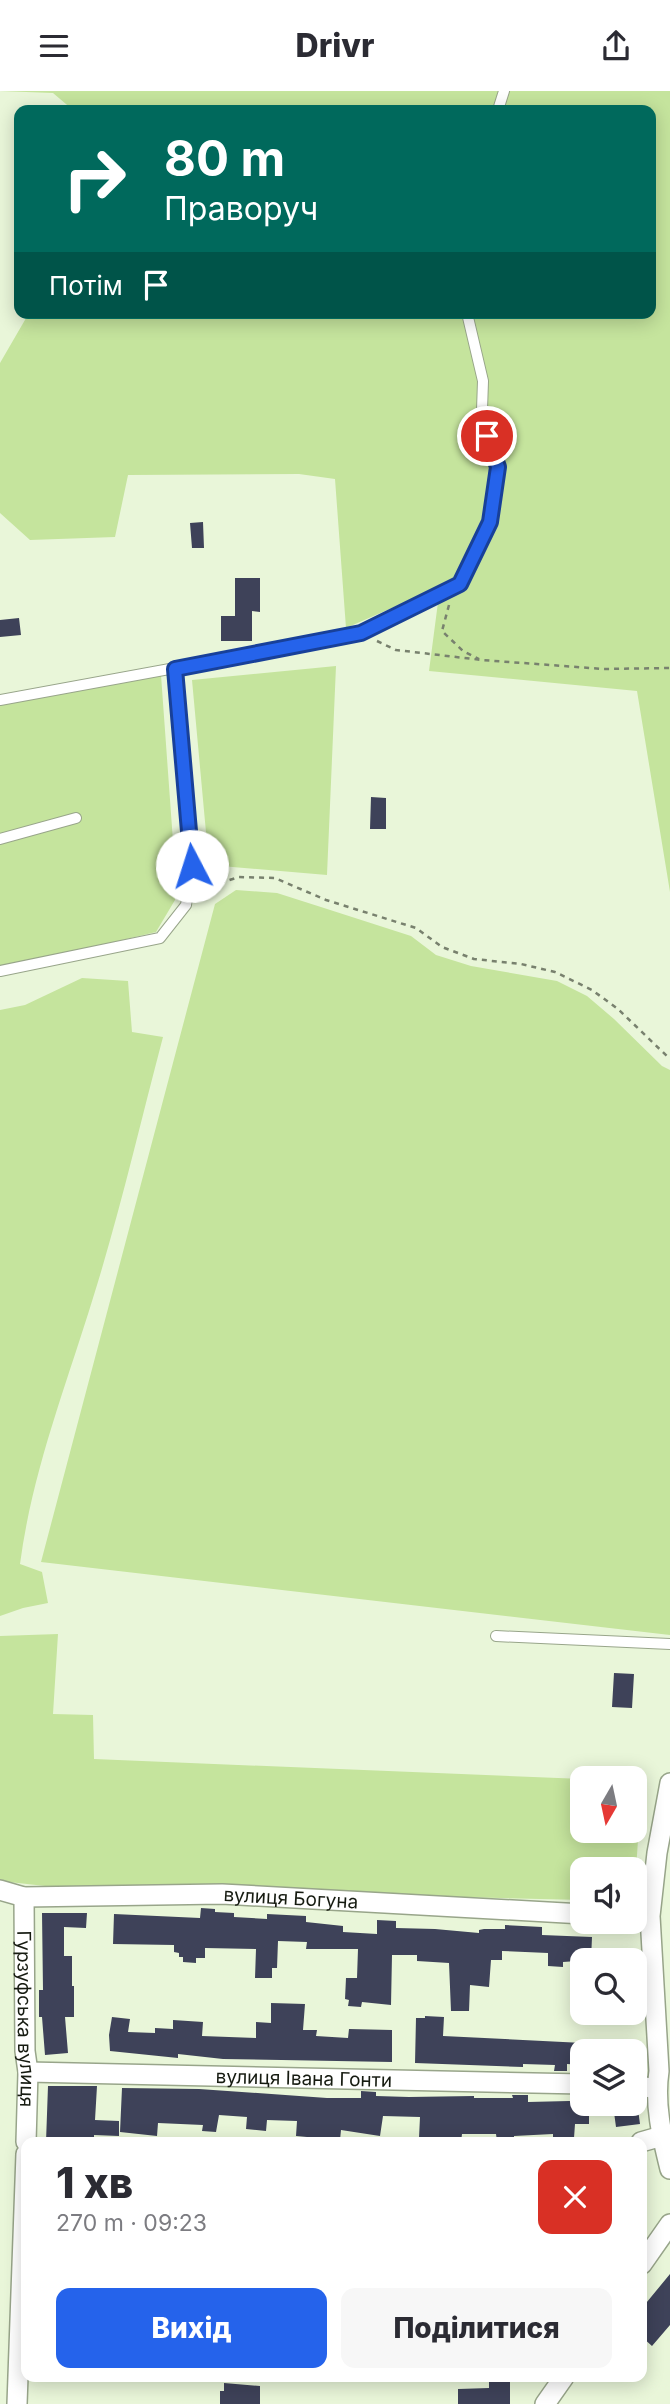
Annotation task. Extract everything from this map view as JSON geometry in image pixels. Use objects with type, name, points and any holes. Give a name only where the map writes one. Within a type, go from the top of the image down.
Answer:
[{"type":"street","points":[[647,1899],[670,1783]]},
{"type":"street","name":"вулиця Богуна","points":[[0,1891],[24,1897],[222,1894],[570,1913]]},
{"type":"street","name":"Гурзуфська вулиця","points":[[24,1897],[25,2051],[28,2072],[26,2137]]},
{"type":"street","points":[[645,1934],[659,2071],[656,2089],[662,2136],[670,2169]]},
{"type":"street","name":"вулиця Івана Гонти","points":[[28,2072],[570,2084]]},
{"type":"street","points":[[647,2087],[656,2089]]},
{"type":"street","points":[[647,2140],[662,2136]]},
{"type":"street","points":[[647,2257],[670,2224]]},
{"type":"street","points":[[18,2404],[21,2337]]},
{"type":"street","points":[[545,2404],[560,2382]]},
{"type":"lane","points":[[0,700],[361,633],[460,584],[490,522],[498,467],[487,436],[482,409],[483,381],[468,319]]},
{"type":"lane","points":[[0,971],[160,937],[186,905],[192,866],[175,669]]},
{"type":"lane","points":[[0,839],[76,818]]},
{"type":"lane","points":[[496,1636],[670,1644]]},
{"type":"path","points":[[460,584],[447,609],[442,631],[463,651],[482,660]]},
{"type":"path","points":[[361,633],[396,650],[482,660],[604,669],[670,668]]},
{"type":"path","points":[[186,905],[207,887],[239,877],[275,878],[326,900],[416,927],[442,947],[474,959],[521,964],[555,972],[592,990],[618,1009],[670,1059]]},
{"type":"green space","points":[[0,91],[670,91],[670,892],[637,691],[429,671],[440,587],[346,628],[335,479],[299,474],[128,475],[115,537],[30,540],[0,513],[0,363],[26,319],[656,319],[656,105],[67,105],[53,93]]},
{"type":"green space","points":[[336,666],[327,875],[209,865],[192,680]]},
{"type":"green space","points":[[161,675],[175,900],[156,932],[0,969],[0,705]]},
{"type":"green space","points":[[236,890],[277,893],[411,936],[436,955],[471,966],[557,981],[587,996],[662,1066],[670,1070],[670,1635],[41,1562],[215,904]]},
{"type":"green space","points":[[82,978],[128,981],[132,1032],[163,1037],[112,1233],[41,1463],[25,1530],[20,1564],[42,1572],[48,1603],[0,1616],[0,1010],[25,1005]]},
{"type":"green space","points":[[58,1634],[53,1714],[93,1715],[94,1759],[570,1778],[570,1843],[638,1843],[637,1857],[570,1857],[570,1900],[54,1887],[0,1881],[0,1636]]},
{"type":"building","points":[[203,522],[204,548],[192,548],[190,523]]},
{"type":"building","points":[[235,578],[260,578],[260,612],[252,611],[252,641],[221,641],[221,616],[235,616]]},
{"type":"building","points":[[19,618],[21,635],[0,637],[0,620]]},
{"type":"building","points":[[371,797],[386,798],[386,829],[370,829]]},
{"type":"building","points":[[614,1673],[634,1674],[632,1708],[612,1707]]},
{"type":"building","points":[[201,1908],[234,1913],[234,1917],[267,1919],[267,1914],[306,1916],[306,1922],[343,1926],[343,1932],[377,1934],[377,1920],[396,1921],[396,1928],[479,1933],[479,1930],[484,1929],[505,1929],[505,1925],[542,1927],[542,1935],[592,1937],[592,1948],[570,1948],[570,1962],[563,1962],[563,1967],[548,1966],[548,1953],[502,1951],[502,1960],[491,1960],[489,1987],[470,1985],[469,2011],[451,2011],[449,1963],[417,1961],[417,1955],[392,1955],[391,2005],[362,2002],[361,2007],[348,2006],[349,2000],[345,1999],[346,1978],[357,1978],[358,1949],[306,1949],[307,1942],[278,1941],[277,1968],[272,1968],[272,1978],[255,1978],[256,1949],[205,1948],[205,1958],[196,1958],[196,1963],[183,1962],[183,1957],[174,1952],[174,1945],[113,1944],[114,1914],[200,1918]]},
{"type":"building","points":[[42,1913],[87,1913],[86,1928],[64,1927],[64,1956],[72,1956],[74,1986],[74,2017],[65,2017],[68,2053],[45,2055],[42,2017],[39,2017],[39,1990],[43,1990]]},
{"type":"building","points":[[271,2003],[305,2004],[303,2030],[317,2030],[316,2036],[348,2038],[349,2029],[392,2030],[392,2062],[223,2059],[178,2054],[178,2058],[110,2051],[112,2017],[130,2019],[128,2032],[155,2033],[155,2028],[173,2029],[173,2020],[203,2022],[202,2036],[256,2038],[256,2022],[271,2023]]},
{"type":"building","points":[[444,2017],[443,2036],[570,2042],[570,2064],[567,2064],[567,2071],[554,2071],[555,2065],[523,2064],[523,2067],[415,2063],[416,2018]]},
{"type":"building","points":[[48,2086],[97,2086],[95,2120],[119,2121],[119,2136],[46,2137]]},
{"type":"building","points":[[122,2088],[199,2089],[327,2098],[361,2098],[361,2091],[376,2092],[376,2096],[409,2097],[513,2098],[512,2095],[528,2095],[528,2102],[570,2101],[570,2116],[589,2116],[589,2124],[575,2124],[574,2137],[553,2137],[553,2134],[496,2137],[496,2134],[462,2134],[462,2137],[419,2137],[420,2117],[383,2116],[380,2136],[341,2130],[340,2137],[307,2137],[296,2136],[297,2121],[267,2120],[266,2131],[246,2129],[247,2117],[219,2115],[216,2132],[202,2131],[203,2125],[158,2123],[157,2136],[120,2132]]},
{"type":"building","points":[[614,2116],[639,2116],[640,2124],[616,2127]]},
{"type":"building","points":[[670,2274],[670,2325],[652,2346],[647,2342],[647,2302]]},
{"type":"building","points":[[489,2382],[510,2382],[510,2404],[458,2404],[458,2389],[489,2388]]},
{"type":"building","points":[[224,2383],[260,2386],[260,2404],[220,2404],[220,2391],[224,2391]]},
{"type":"route","points":[[192,866],[175,669],[361,633],[460,584],[490,522],[498,467],[487,436]]}]
